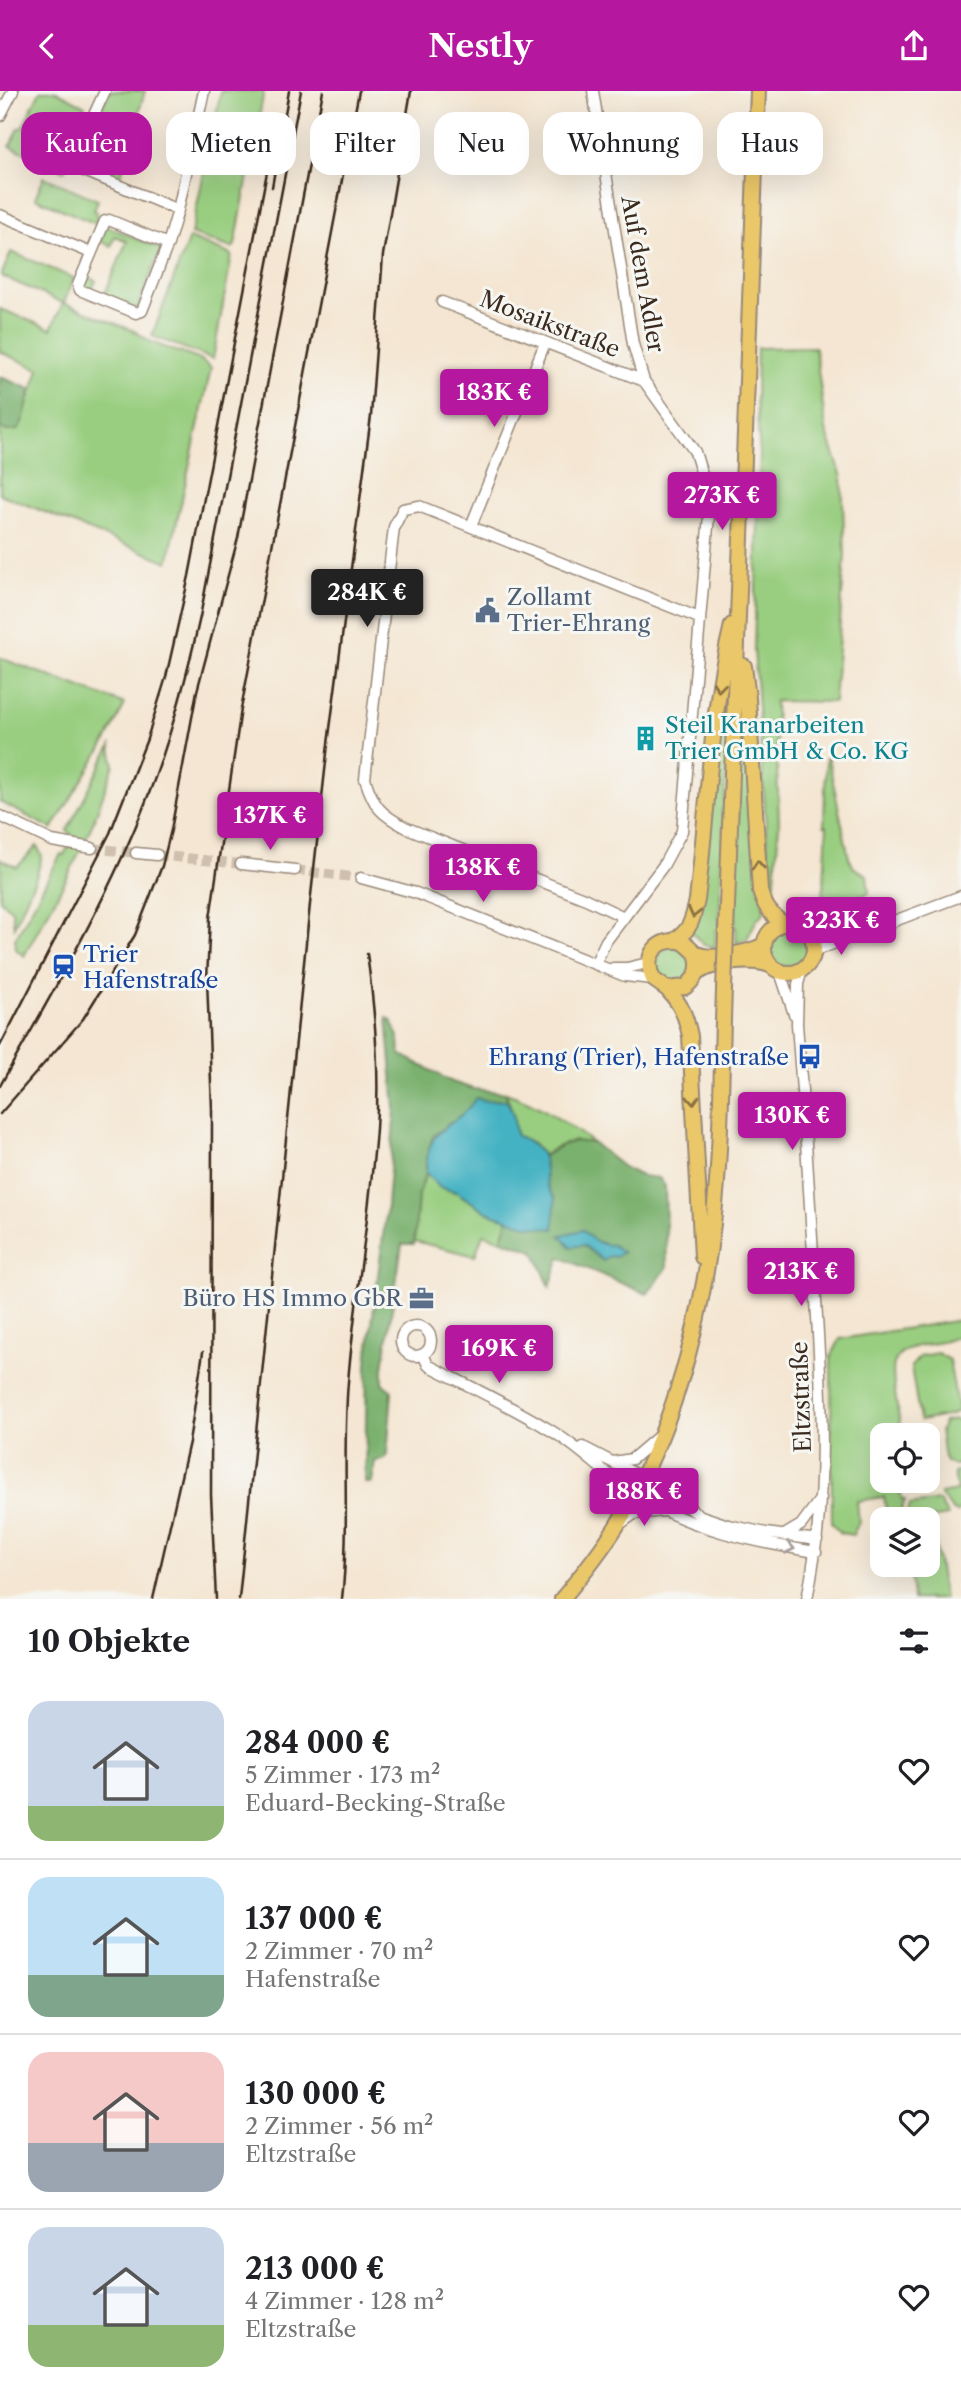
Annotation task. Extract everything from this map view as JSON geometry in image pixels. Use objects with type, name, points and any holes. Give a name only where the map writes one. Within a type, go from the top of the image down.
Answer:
[{"type":"main road","points":[[562,1599],[616,1526],[660,1436],[686,1360],[703,1285],[716,1183],[758,91]]},
{"type":"main road","points":[[675,940],[687,933],[697,900],[722,667],[739,596]]},
{"type":"main road","points":[[667,989],[685,987],[704,968],[752,961],[791,973],[808,965],[814,951],[810,934],[799,925],[784,924],[775,918],[765,906],[760,891],[749,711],[738,617]]},
{"type":"main road","points":[[703,1285],[690,1036],[686,1014],[679,1001],[653,979],[648,963],[657,946],[665,941],[683,941],[696,953],[710,957],[725,956],[758,948],[764,944],[771,931],[784,924]]},
{"type":"main road","points":[[764,944],[765,955],[775,968]]},
{"type":"main road","points":[[696,953],[699,963],[697,973]]},
{"type":"street","points":[[0,116],[13,91]]},
{"type":"street","points":[[105,91],[72,162],[77,168],[178,210]]},
{"type":"street","points":[[168,244],[109,220],[105,221],[78,285],[80,291],[136,313],[142,311],[168,244],[178,210],[204,91]]},
{"type":"street","name":"Auf dem Adler","points":[[593,91],[633,344],[644,381],[695,451],[705,485],[709,515],[682,831],[663,866],[606,941],[595,964]]},
{"type":"street","points":[[0,215],[91,253]]},
{"type":"street","name":"Mosaikstraße","points":[[442,302],[644,381]]},
{"type":"street","points":[[471,526],[545,343]]},
{"type":"street","points":[[624,917],[586,899],[407,828],[389,819],[372,802],[365,779],[394,527],[402,509],[419,506],[699,618]]},
{"type":"street","points":[[0,816],[52,841],[92,848]]},
{"type":"street","points":[[136,853],[157,855]]},
{"type":"street","points":[[241,864],[295,870]]},
{"type":"street","points":[[361,878],[416,893],[625,976],[653,979]]},
{"type":"street","points":[[814,951],[961,896]]},
{"type":"street","points":[[810,934],[854,935]]},
{"type":"street","points":[[595,964],[618,969],[648,963]]},
{"type":"street","name":"Eltzstraße","points":[[775,968],[797,1024]]},
{"type":"street","name":"Eltzstraße","points":[[802,970],[798,984],[797,1024],[822,1392],[823,1462],[816,1552],[807,1599]]},
{"type":"street","points":[[424,1354],[428,1365],[641,1478],[701,1516],[728,1525],[817,1540]]},
{"type":"street","points":[[555,1432],[634,1493],[666,1511],[695,1524],[727,1533],[816,1552]]},
{"type":"street","points":[[612,1462],[632,1459],[660,1436]]},
{"type":"street","points":[[786,1534],[801,1525],[821,1497]]},
{"type":"street","points":[[616,1526],[634,1514],[666,1511]]},
{"type":"green space","points":[[40,91],[56,91],[85,106],[82,112],[30,112]]},
{"type":"green space","points":[[109,91],[145,91],[139,112],[99,112]]},
{"type":"green space","points":[[221,91],[264,91],[260,112],[217,112]]},
{"type":"green space","points":[[21,128],[21,151],[10,146]]},
{"type":"green space","points":[[104,175],[121,175],[119,181]]},
{"type":"green space","points":[[203,175],[248,175],[235,245],[232,248],[191,234]]},
{"type":"green space","points":[[44,177],[98,200],[94,211],[97,212],[96,224],[35,198]]},
{"type":"green space","points":[[107,226],[161,249],[137,309],[85,290],[82,284],[85,276],[96,281],[91,291],[104,296],[127,241],[115,236],[111,246],[100,241]]},
{"type":"green space","points":[[189,238],[232,255],[213,359],[152,336]]},
{"type":"green space","points":[[11,252],[74,278],[64,303],[134,331],[153,343],[201,360],[211,368],[168,562],[0,494],[0,427],[7,431],[30,397],[39,369],[0,352],[0,309],[51,329],[63,303],[1,276]]},
{"type":"green space","points":[[815,347],[826,430],[842,477],[845,555],[834,702],[775,701],[779,824],[774,892],[770,886],[754,649],[760,455],[756,400],[757,348]]},
{"type":"green space","points":[[0,377],[31,389],[18,430],[6,431],[0,427]]},
{"type":"green space","points":[[0,658],[125,704],[107,740],[52,829],[0,802]]},
{"type":"green space","points":[[727,673],[730,673],[719,930],[716,930],[715,947],[704,945],[691,932]]},
{"type":"green space","points":[[741,692],[764,913],[757,919],[747,939],[736,943],[734,928]]},
{"type":"green space","points":[[111,746],[114,765],[92,825],[68,876],[24,956],[16,949],[15,939],[61,854],[64,855],[73,836],[67,831]]},
{"type":"green space","points":[[826,757],[849,858],[854,868],[867,875],[869,893],[836,903],[823,901],[827,826],[824,826]]},
{"type":"green space","points":[[37,846],[42,856],[37,875],[14,927],[12,910],[0,900],[0,859],[17,867]]},
{"type":"green space","points":[[788,929],[801,935],[807,948],[801,961],[788,967],[775,961],[769,948],[775,935]]},
{"type":"green space","points":[[674,947],[687,952],[692,965],[687,978],[674,983],[661,978],[656,965],[661,952]]},
{"type":"green space","points":[[387,1018],[391,1020],[399,1039],[400,1054],[452,1082],[474,1089],[506,1093],[507,1100],[486,1101],[476,1098],[469,1109],[433,1136],[418,1197],[414,1244],[402,1244],[383,1368],[383,1384],[392,1391],[387,1456],[383,1460],[375,1461],[372,1483],[365,1483],[367,1362],[387,1205],[395,1108]]},
{"type":"green space","points":[[506,1093],[551,1114],[593,1143],[567,1143],[544,1156],[533,1143],[516,1135]]},
{"type":"green space","points":[[575,1141],[593,1143],[623,1167],[641,1176],[659,1178],[665,1186],[667,1268],[647,1294],[560,1257],[550,1287],[534,1251],[502,1240],[508,1218],[529,1226],[546,1186],[544,1156]],"holes":[[[577,1233],[608,1246],[613,1245],[622,1253],[603,1261],[584,1245],[561,1236]]]},
{"type":"green space","points":[[426,1173],[439,1187],[456,1192],[489,1213],[508,1218],[502,1240],[483,1234],[475,1256],[414,1241],[418,1197]]},
{"type":"green space","points":[[961,1320],[961,1334],[944,1341],[907,1349],[899,1355],[894,1364],[894,1388],[900,1423],[870,1423],[870,1493],[901,1493],[902,1500],[905,1500],[902,1507],[886,1507],[884,1497],[857,1501],[859,1523],[854,1535],[840,1533],[832,1523],[831,1357],[840,1339]]},
{"type":"green space","points":[[938,1353],[949,1360],[958,1410],[952,1415],[920,1421],[911,1367],[920,1356]]},
{"type":"green space","points":[[955,1420],[961,1423],[961,1464],[952,1465],[944,1458],[940,1431],[944,1422]]},
{"type":"green space","points":[[961,1471],[961,1508],[957,1513],[940,1494],[957,1491],[954,1474]]},
{"type":"green space","points":[[939,1501],[948,1516],[940,1517],[940,1507],[909,1507]]},
{"type":"green space","points":[[940,1574],[944,1599],[913,1599],[910,1577],[940,1577]]},
{"type":"water","points":[[476,1098],[486,1101],[507,1100],[513,1114],[516,1135],[539,1150],[549,1188],[555,1198],[554,1229],[529,1226],[489,1213],[456,1192],[439,1187],[426,1173],[427,1157],[436,1136],[468,1109]]},
{"type":"water","points":[[583,1230],[596,1241],[613,1245],[622,1252],[603,1261],[584,1245],[571,1247],[561,1235]]},
{"type":"tunnel","points":[[92,848],[136,853]]},
{"type":"tunnel","points":[[157,855],[241,864]]},
{"type":"tunnel","points":[[295,870],[361,878]]},
{"type":"railway","points":[[272,187],[289,91]]},
{"type":"railway","points":[[0,1086],[114,875],[155,779],[170,733],[200,617],[301,91]]},
{"type":"railway","points":[[0,1114],[83,1019],[135,935],[162,866],[197,691],[238,538],[323,91]]},
{"type":"railway","points":[[216,1599],[211,1495],[212,1109],[207,979],[210,918],[241,709],[359,91]]},
{"type":"railway","points":[[239,1599],[310,904],[371,416],[383,255],[411,91]]},
{"type":"railway","points":[[0,1046],[110,833],[147,739],[166,677],[189,576],[266,175]]},
{"type":"railway","points":[[342,1599],[348,1382],[377,1107],[376,1041],[367,954]]},
{"type":"railway","points":[[153,1599],[189,1442],[203,1352]]},
{"type":"place","name":"Zollamt Trier-Ehrang","points":[[487,610]]},
{"type":"place","name":"Steil Kranarbeiten Trier GmbH & Co. KG","points":[[645,738]]},
{"type":"place","name":"Trier Hafenstraße","points":[[63,967]]},
{"type":"place","name":"Ehrang (Trier), Hafenstraße","points":[[809,1057]]},
{"type":"place","name":"Büro HS Immo GbR","points":[[422,1298]]}]
